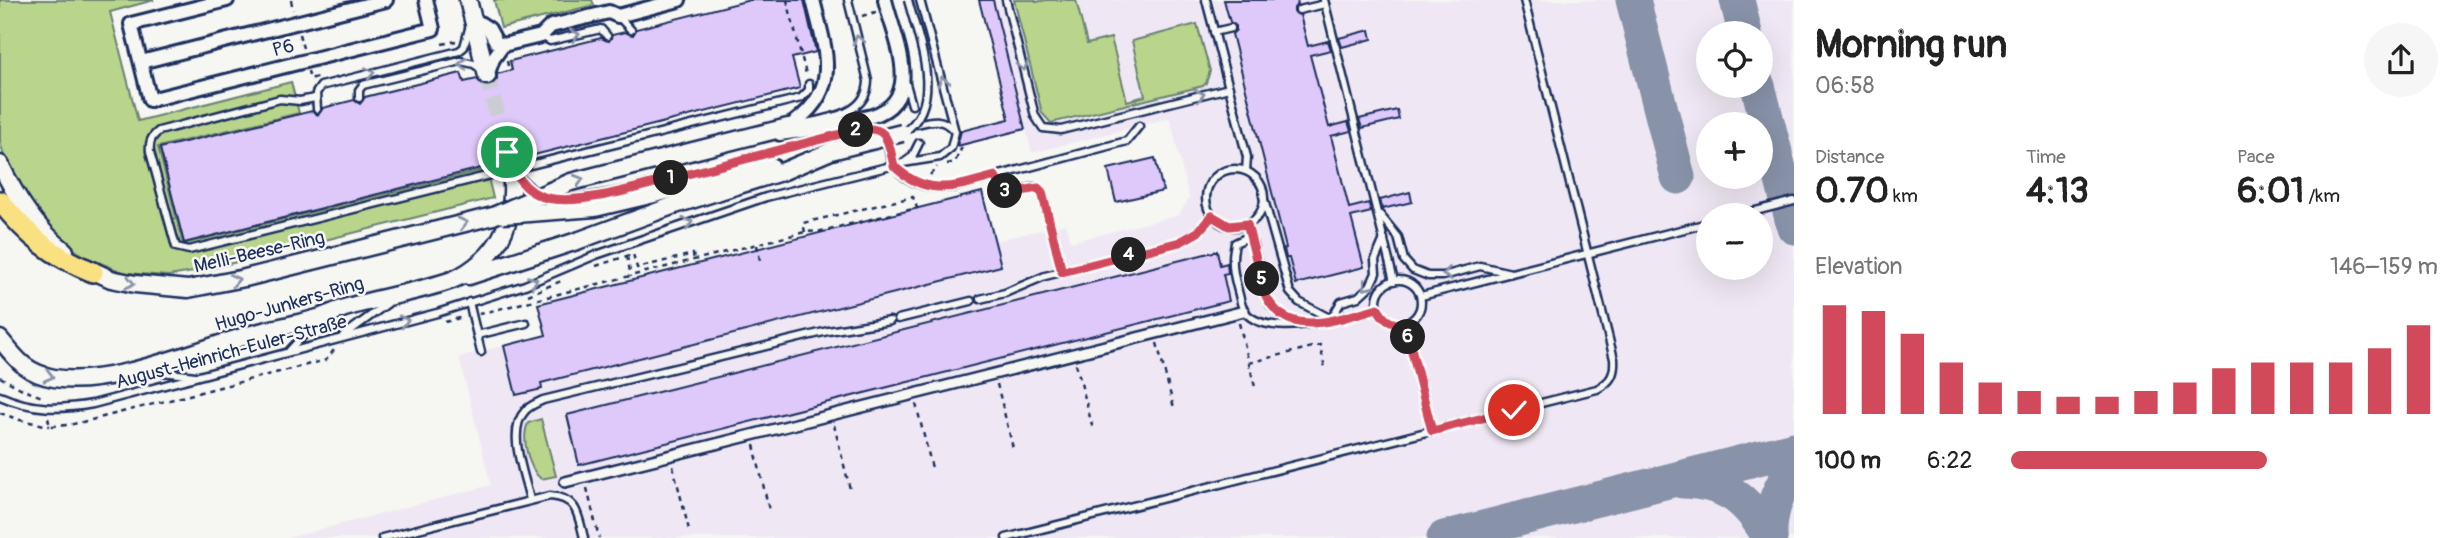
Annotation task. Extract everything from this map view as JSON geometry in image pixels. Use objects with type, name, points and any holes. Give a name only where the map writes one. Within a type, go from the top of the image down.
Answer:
[{"type":"highway","points":[[0,201],[28,233],[50,251],[93,272]]},
{"type":"street","name":"P6","points":[[228,0],[131,24],[150,100],[433,29],[426,0]]},
{"type":"street","name":"P6","points":[[141,62],[386,0]]},
{"type":"street","points":[[468,0],[487,76]]},
{"type":"street","points":[[614,0],[618,16]]},
{"type":"street","points":[[487,76],[493,59],[504,50],[541,36],[551,26],[609,12],[618,16],[679,0]]},
{"type":"street","name":"Melli-Beese-Ring","points":[[784,130],[799,120],[815,103],[827,77],[827,58],[813,0]]},
{"type":"street","points":[[885,0],[904,74]]},
{"type":"street","points":[[472,18],[489,29],[504,50]]},
{"type":"street","name":"Melli-Beese-Ring","points":[[0,164],[26,211],[46,234],[93,272],[151,287],[188,289],[210,286],[493,216],[571,182],[748,137],[784,130],[816,130],[881,113],[895,103],[902,88],[904,74]]},
{"type":"street","name":"Melli-Beese-Ring","points":[[493,216],[571,211],[616,204],[902,133]]},
{"type":"street","points":[[453,280],[502,267],[675,205],[784,171],[831,151]]},
{"type":"street","name":"Hugo-Junkers-Ring","points":[[0,356],[54,378],[79,380],[135,370],[255,333],[453,280],[482,262],[505,230],[512,205],[511,169],[507,152]]},
{"type":"street","points":[[565,482],[1240,312]]},
{"type":"street","points":[[0,339],[20,365]]},
{"type":"lane","name":"Melli-Beese-Ring","points":[[784,130],[847,112],[863,100],[868,81],[848,0]]},
{"type":"lane","points":[[902,133],[910,128],[921,110],[926,86],[923,59],[908,0]]},
{"type":"lane","points":[[920,0],[955,132]]},
{"type":"lane","points":[[1006,0],[1035,116],[1043,128],[1061,130],[1229,88]]},
{"type":"lane","points":[[1206,0],[1247,157],[1246,171]]},
{"type":"lane","points":[[1006,538],[1606,385],[1615,369],[1614,359],[1524,0]]},
{"type":"lane","points":[[1299,10],[1324,2],[1394,281]]},
{"type":"lane","points":[[618,16],[631,30]]},
{"type":"lane","points":[[317,109],[315,98],[318,89],[326,84],[459,51],[464,47],[472,18]]},
{"type":"lane","points":[[1214,32],[1231,28]]},
{"type":"lane","points":[[541,36],[550,41],[601,29],[607,36]]},
{"type":"lane","points":[[359,99],[359,90],[363,85],[461,61],[474,64],[487,76]]},
{"type":"lane","points":[[904,74],[912,105]]},
{"type":"lane","points":[[315,98],[300,101],[280,99],[159,131],[153,135],[149,143],[150,152],[176,247],[189,250],[801,98],[809,90],[809,85]]},
{"type":"lane","points":[[917,124],[935,119],[948,123],[955,132]]},
{"type":"lane","points":[[511,169],[538,195],[550,198],[580,198],[622,191],[866,128],[875,128],[884,135],[894,166],[911,180],[930,187],[955,187],[1126,141],[1139,127]]},
{"type":"lane","name":"August-Heinrich-Euler-Straße","points":[[0,396],[32,407],[69,408],[338,339],[525,285],[596,255],[766,197],[903,163],[940,157],[951,148],[955,132]]},
{"type":"lane","points":[[903,163],[912,157],[919,143]]},
{"type":"lane","points":[[1264,196],[1258,215],[1247,224],[1229,226],[1212,216],[1206,198],[1211,181],[1226,171],[1246,171],[1259,182],[1264,196],[1290,292],[1299,302],[1331,319]]},
{"type":"lane","points":[[995,176],[1001,189],[1010,193],[1034,187],[1042,192],[1062,272]]},
{"type":"lane","points":[[1773,206],[1794,201]]},
{"type":"lane","points":[[1378,213],[1398,237],[1404,260],[1413,270],[1428,276],[1443,276],[1480,266],[1513,273]]},
{"type":"lane","points":[[980,299],[1005,293],[1062,272],[1180,242],[1198,232],[1212,216]]},
{"type":"lane","points":[[1247,224],[1270,305],[1279,314],[1300,324]]},
{"type":"lane","points":[[1421,296],[1696,226]]},
{"type":"lane","points":[[1250,236],[1235,243],[1231,262],[1240,312],[1272,325],[1300,324],[1378,308]]},
{"type":"lane","points":[[1331,319],[1341,302],[1358,297],[1370,286],[1376,273],[1375,260],[1384,238]]},
{"type":"lane","points":[[1394,281],[1408,282],[1421,296],[1417,317],[1405,324],[1385,320],[1378,308],[1377,301],[1382,288],[1394,281]]},
{"type":"lane","points":[[338,339],[398,296]]},
{"type":"lane","points":[[898,319],[971,301]]},
{"type":"lane","points":[[469,302],[481,352]]},
{"type":"lane","points":[[289,352],[320,317]]},
{"type":"lane","points":[[530,500],[515,434],[519,418],[526,408],[543,400],[828,331],[890,321]]},
{"type":"lane","points":[[477,335],[526,323]]},
{"type":"lane","points":[[1405,324],[1432,431]]},
{"type":"lane","points":[[135,370],[200,376]]},
{"type":"lane","points":[[382,538],[550,496],[570,501],[577,510],[584,538]]},
{"type":"path","points":[[291,0],[310,79]]},
{"type":"path","points":[[787,0],[809,85]]},
{"type":"path","points":[[504,50],[509,71]]},
{"type":"path","points":[[458,318],[805,232],[821,232],[917,208],[913,197],[803,223],[805,232]]},
{"type":"path","points":[[757,245],[760,260]]},
{"type":"path","points":[[631,277],[627,256],[633,254],[637,268],[692,254],[694,261]]},
{"type":"path","points":[[1240,312],[1255,387]]},
{"type":"path","points":[[1155,333],[1174,408]]},
{"type":"path","points":[[1249,363],[1320,345],[1325,368]]},
{"type":"path","points":[[1074,354],[1093,429]]},
{"type":"path","points":[[994,374],[1013,448]]},
{"type":"path","points":[[914,394],[932,468]]},
{"type":"path","points":[[0,413],[50,426]]},
{"type":"path","points":[[832,415],[850,489]]},
{"type":"path","points":[[751,435],[769,510]]},
{"type":"path","points":[[670,456],[689,530]]},
{"type":"path","points":[[584,477],[599,538]]},
{"type":"shaded area","points":[[993,0],[1794,0],[1794,538],[288,538],[491,485],[459,357],[546,335],[558,378],[1000,266],[994,241],[1066,224],[1071,242],[1179,215],[1189,198],[1170,118],[1032,153]]},
{"type":"green space","points":[[0,0],[154,0],[110,12],[138,121],[291,82],[299,113],[158,147],[183,244],[486,169],[493,198],[205,270],[169,276],[125,273],[88,258],[59,240],[8,172],[0,141]]},
{"type":"green space","points":[[494,0],[592,0],[594,5],[501,28]]},
{"type":"green space","points":[[1014,0],[1076,0],[1087,44],[1111,38],[1127,101],[1145,96],[1132,41],[1197,24],[1210,71],[1206,83],[1203,86],[1051,123],[1042,113]]},
{"type":"green space","points":[[541,419],[556,476],[541,479],[529,460],[525,437],[528,423]]},
{"type":"building","points":[[750,0],[804,0],[816,52],[792,58],[800,88],[534,155],[531,145],[517,149],[511,142],[504,142],[497,148],[497,154],[483,157],[485,167],[184,243],[160,148],[312,111],[318,115],[323,108],[354,100],[360,104],[365,97],[461,73],[464,82],[477,79],[483,86],[490,86],[497,80],[497,74],[512,70],[510,61],[601,38],[609,41],[612,35],[625,32],[633,35],[636,29]]},
{"type":"building","points":[[979,0],[993,0],[1025,129],[957,146],[961,131],[1009,119]]},
{"type":"building","points":[[1224,0],[1297,0],[1294,12],[1300,15],[1308,46],[1328,41],[1331,50],[1310,55],[1329,127],[1348,122],[1351,131],[1331,136],[1349,208],[1369,203],[1371,212],[1351,217],[1364,267],[1296,284],[1289,258],[1286,258],[1286,248],[1232,34],[1236,26],[1230,22]]},
{"type":"building","points":[[1370,30],[1372,39],[1342,47],[1339,38]]},
{"type":"building","points":[[1397,110],[1399,119],[1362,128],[1359,119]]},
{"type":"building","points":[[1155,158],[1163,191],[1116,202],[1108,169]]},
{"type":"building","points":[[982,192],[1001,266],[541,383],[542,389],[516,395],[504,346],[546,335],[538,304]]},
{"type":"building","points":[[1410,192],[1412,202],[1382,209],[1380,200]]},
{"type":"building","points":[[1217,251],[1220,265],[1227,263],[1228,273],[1223,274],[1229,301],[579,465],[567,415]]},
{"type":"taxiway","points":[[1633,0],[1678,177]]},
{"type":"taxiway","points":[[1737,0],[1742,21]]},
{"type":"taxiway","points":[[1761,98],[1794,227]]},
{"type":"taxiway","points":[[1444,538],[1794,449]]},
{"type":"taxiway","points":[[1770,538],[1776,501],[1794,467]]},
{"type":"taxiway","points":[[1682,481],[1712,485],[1735,496],[1753,513],[1770,538]]},
{"type":"tunnel","points":[[487,76],[507,152]]},
{"type":"route","points":[[507,152],[511,169],[538,195],[562,199],[580,198],[622,191],[856,130],[875,128],[888,142],[894,166],[921,185],[955,187],[995,176],[1001,189],[1010,193],[1038,188],[1042,192],[1062,272],[1180,242],[1198,232],[1212,216],[1229,226],[1247,224],[1265,294],[1270,305],[1279,314],[1300,324],[1378,308],[1385,320],[1405,324],[1432,431],[1514,410]]}]
